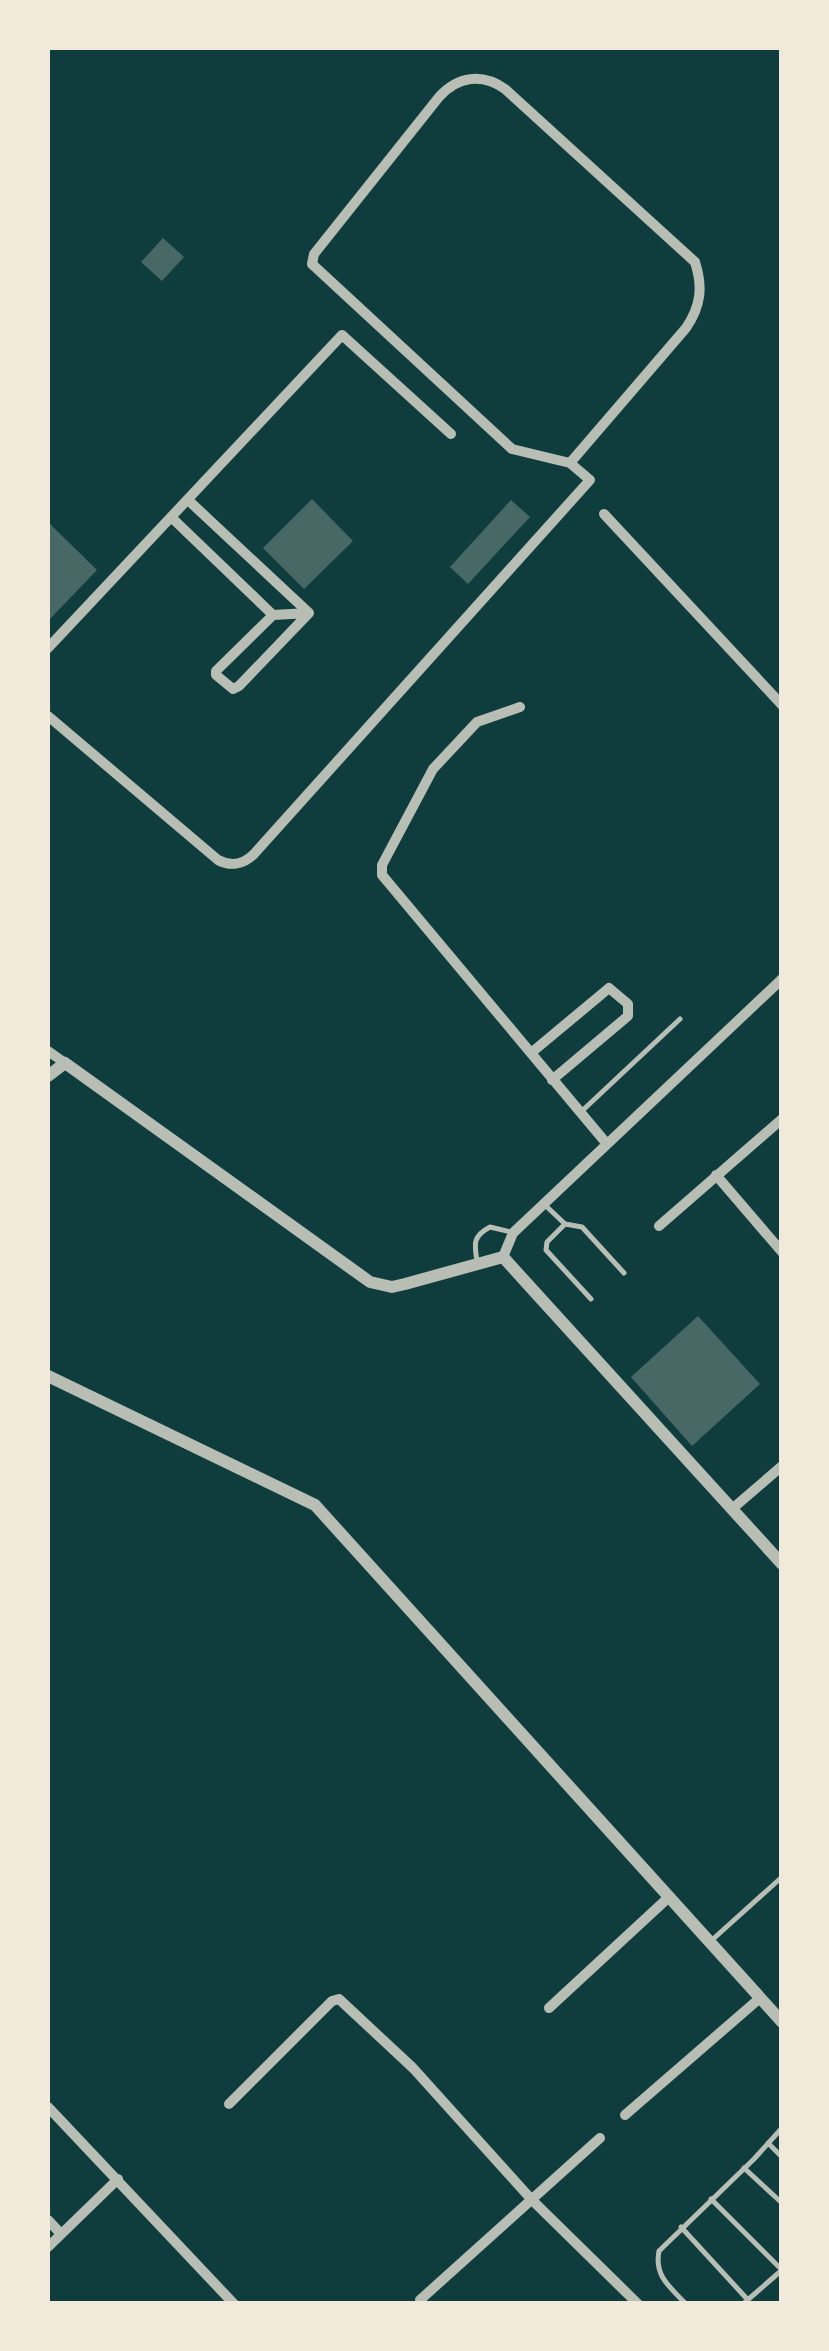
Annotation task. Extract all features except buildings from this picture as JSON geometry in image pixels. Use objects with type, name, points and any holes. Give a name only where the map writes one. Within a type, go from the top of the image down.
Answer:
[{"type":"street","points":[[48,716],[218,860],[230,864],[244,862],[590,480],[570,462],[512,449],[312,264],[314,254],[439,96],[465,80],[486,80],[505,89],[695,262],[699,275],[699,303],[686,328],[570,462]]},
{"type":"street","points":[[48,648],[342,335],[451,434]]},
{"type":"street","points":[[188,500],[309,613]]},
{"type":"street","points":[[604,514],[782,705]]},
{"type":"street","points":[[171,517],[273,616]]},
{"type":"street","points":[[309,613],[233,690],[215,672],[273,616],[309,613]]},
{"type":"street","points":[[520,707],[477,722],[433,770],[382,865],[382,876],[608,1144]]},
{"type":"street","points":[[503,1257],[513,1233],[782,979]]},
{"type":"street","points":[[531,1053],[610,988],[628,1004],[628,1016],[552,1080]]},
{"type":"street","points":[[48,1050],[370,1282],[392,1287],[503,1257]]},
{"type":"street","points":[[48,1076],[65,1063]]},
{"type":"street","points":[[659,1226],[782,1118]]},
{"type":"street","points":[[716,1176],[777,1238],[782,1252]]},
{"type":"street","points":[[503,1257],[782,1564]]},
{"type":"street","points":[[48,1376],[315,1505],[782,2022]]},
{"type":"street","points":[[732,1509],[782,1466]]},
{"type":"street","points":[[548,2008],[669,1897]]},
{"type":"street","points":[[625,2115],[760,1998]]},
{"type":"street","points":[[229,2104],[332,2001],[339,1999],[413,2068],[532,2200],[638,2304]]},
{"type":"street","points":[[48,2107],[234,2304]]},
{"type":"street","points":[[420,2300],[600,2138]]},
{"type":"street","points":[[48,2247],[118,2179]]},
{"type":"street","points":[[48,2220],[62,2234]]},
{"type":"lane","points":[[580,1112],[680,1019]]},
{"type":"lane","points":[[545,1205],[565,1224],[582,1227],[624,1273]]},
{"type":"lane","points":[[565,1224],[547,1242],[546,1250],[592,1299]]},
{"type":"lane","points":[[478,1264],[474,1243],[478,1233],[490,1227],[513,1233]]},
{"type":"lane","points":[[710,1942],[782,1877]]},
{"type":"lane","points":[[686,2304],[660,2277],[659,2251],[782,2128]]},
{"type":"lane","points":[[768,2143],[782,2157]]},
{"type":"lane","points":[[744,2168],[782,2203]]},
{"type":"lane","points":[[774,2196],[782,2188]]},
{"type":"lane","points":[[681,2227],[745,2302],[782,2270],[710,2199]]}]
